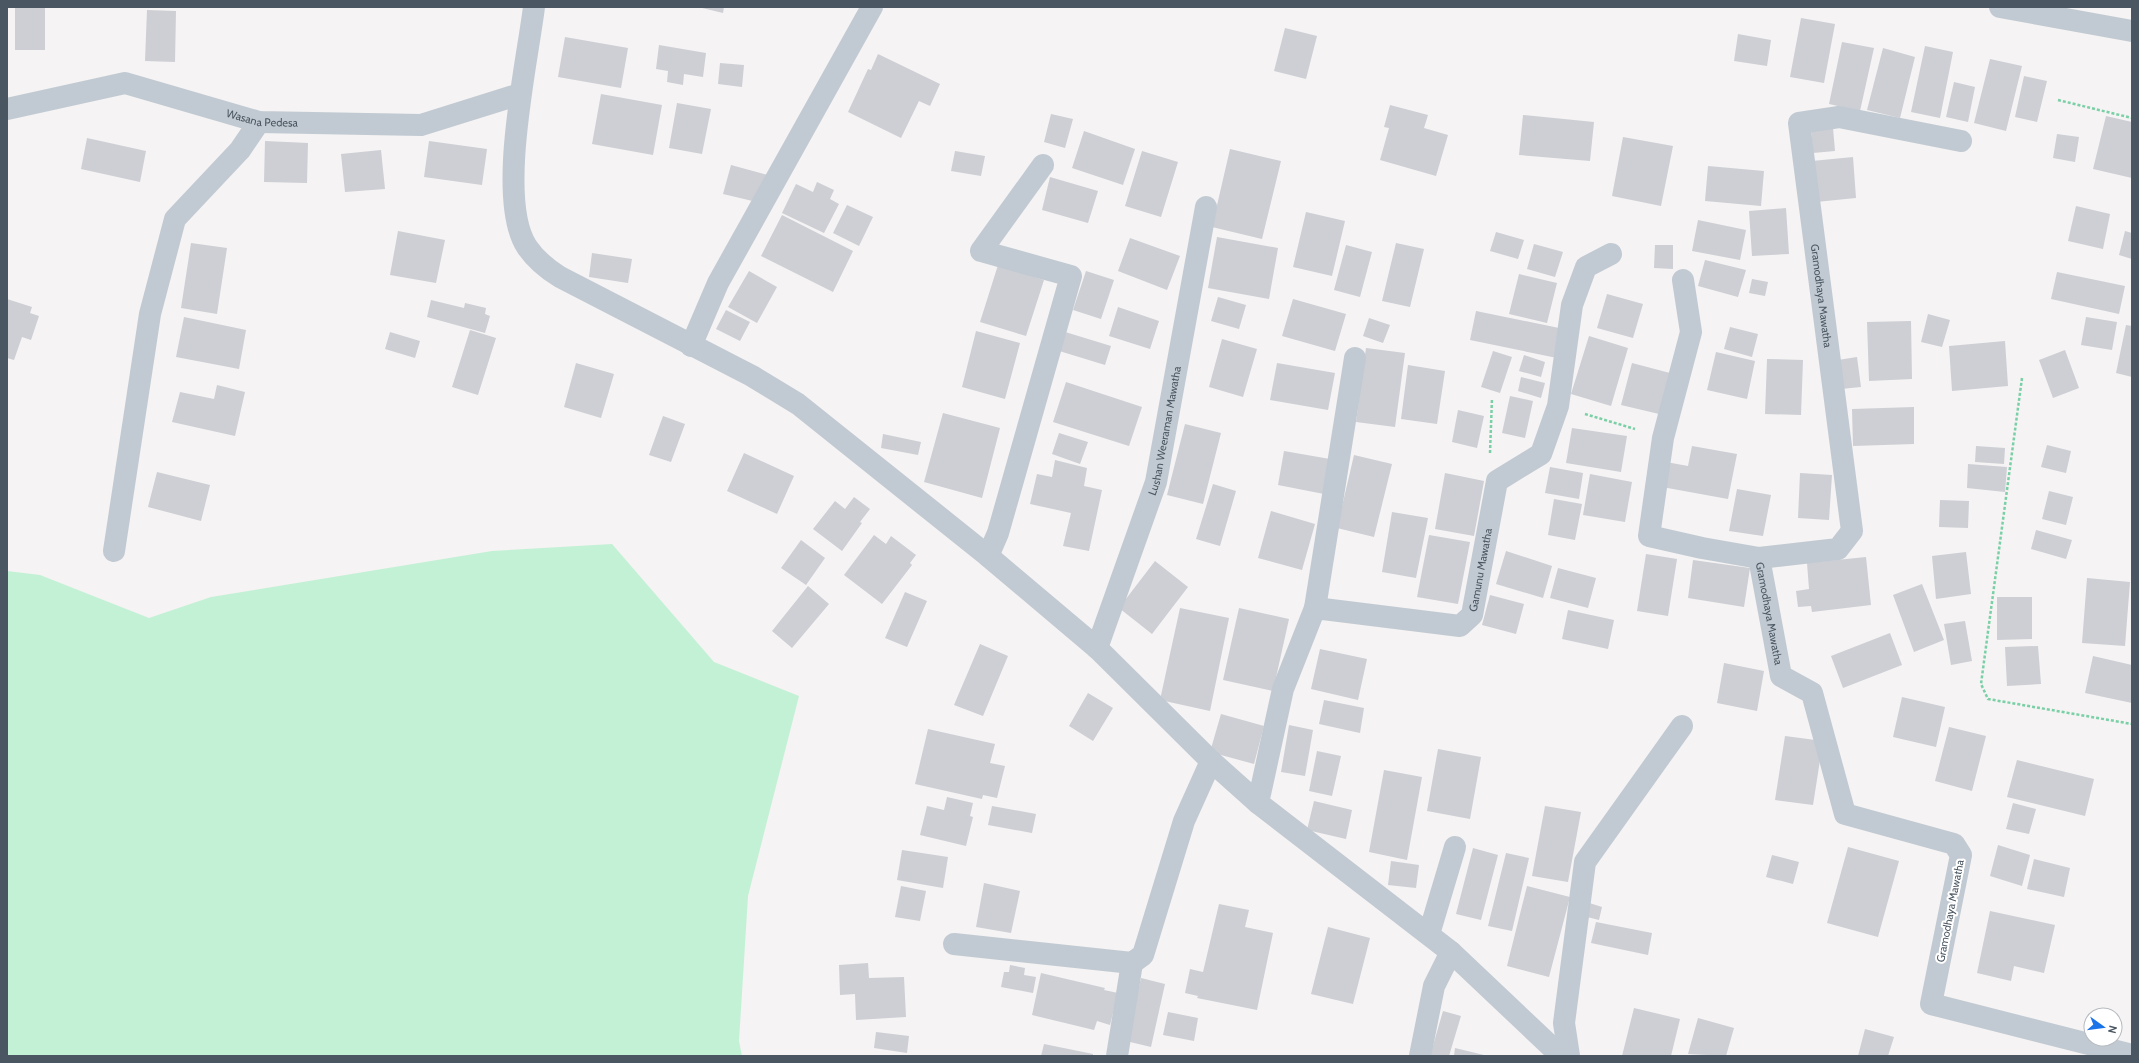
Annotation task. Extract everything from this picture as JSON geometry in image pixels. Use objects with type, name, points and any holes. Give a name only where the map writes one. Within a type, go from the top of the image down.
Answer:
[{"type":"street","points":[[534,7],[520,94],[512,189],[516,222],[526,246],[541,264],[560,278],[690,346],[752,376],[798,404],[988,556],[1097,648],[1211,761],[1258,803],[1429,934],[1561,1056]]},
{"type":"street","points":[[690,346],[718,283],[872,7]]},
{"type":"street","points":[[2000,7],[2132,31]]},
{"type":"street","name":"Wasana Pedesa","points":[[7,110],[125,83],[259,122],[421,125],[520,94]]},
{"type":"street","name":"Gramodhaya Mawatha","points":[[1960,141],[1839,118],[1799,123],[1852,531],[1838,549],[1759,558],[1781,676],[1812,693],[1845,814],[1954,844],[1961,855],[1931,1004],[2132,1055]]},
{"type":"street","points":[[114,551],[150,314],[175,219],[240,150],[259,122]]},
{"type":"street","points":[[988,556],[998,533],[1071,276],[981,252],[1043,166]]},
{"type":"street","name":"Lushan Weeraman Mawatha","points":[[1097,648],[1156,482],[1206,207]]},
{"type":"street","points":[[1497,481],[1541,454],[1558,406],[1572,305],[1586,267],[1611,254]]},
{"type":"street","points":[[1683,280],[1691,332],[1663,438],[1649,536],[1702,548],[1759,558]]},
{"type":"street","points":[[1258,803],[1283,689],[1315,608],[1355,358]]},
{"type":"street","name":"Gamunu Mawatha","points":[[1315,608],[1460,626],[1472,615],[1497,481]]},
{"type":"street","points":[[1569,1056],[1564,1023],[1585,862],[1682,726]]},
{"type":"street","points":[[954,944],[1132,963],[1143,955],[1184,821],[1211,761]]},
{"type":"street","points":[[1429,934],[1455,847]]},
{"type":"street","points":[[1420,1056],[1434,986],[1450,952]]},
{"type":"street","points":[[1117,1056],[1132,963]]},
{"type":"path","points":[[2058,100],[2132,118]]},
{"type":"path","points":[[2022,378],[1981,684],[1988,699],[2132,724]]},
{"type":"path","points":[[1492,398],[1490,466],[1497,481]]},
{"type":"path","points":[[1558,406],[1663,438]]},
{"type":"green space","points":[[612,544],[714,662],[799,696],[748,896],[739,1041],[742,1056],[7,1056],[7,571],[40,575],[149,618],[211,597],[492,551]]},
{"type":"building","points":[[15,7],[45,7],[45,50],[15,50]]},
{"type":"building","points":[[698,7],[724,7],[723,13]]},
{"type":"building","points":[[147,10],[176,11],[175,62],[145,61]]},
{"type":"building","points":[[1801,18],[1835,24],[1824,83],[1790,77]]},
{"type":"building","points":[[1285,28],[1317,36],[1306,79],[1274,71]]},
{"type":"building","points":[[1738,34],[1771,40],[1767,66],[1734,61]]},
{"type":"building","points":[[565,37],[628,48],[621,88],[558,77]]},
{"type":"building","points":[[1842,42],[1874,48],[1860,111],[1829,104]]},
{"type":"building","points":[[659,45],[706,53],[703,77],[684,74],[683,85],[667,82],[668,71],[656,69]]},
{"type":"building","points":[[1925,46],[1953,52],[1940,118],[1911,112]]},
{"type":"building","points":[[1883,48],[1915,57],[1900,118],[1867,110]]},
{"type":"building","points":[[878,54],[940,84],[930,106],[919,101],[901,138],[848,112],[868,69],[871,70]]},
{"type":"building","points":[[1990,59],[2022,66],[2006,131],[1974,123]]},
{"type":"building","points":[[720,63],[744,65],[742,87],[718,84]]},
{"type":"building","points":[[2024,76],[2047,81],[2037,122],[2015,117]]},
{"type":"building","points":[[1954,82],[1975,87],[1968,122],[1946,117]]},
{"type":"building","points":[[601,94],[662,105],[653,155],[592,144]]},
{"type":"building","points":[[677,103],[711,109],[702,154],[669,148]]},
{"type":"building","points":[[1390,105],[1428,115],[1424,128],[1448,135],[1436,176],[1380,160],[1389,128],[1384,127]]},
{"type":"building","points":[[1051,114],[1073,119],[1065,148],[1044,142]]},
{"type":"building","points":[[1523,115],[1594,122],[1590,161],[1519,155]]},
{"type":"building","points":[[2106,116],[2132,122],[2132,178],[2093,169]]},
{"type":"building","points":[[1833,128],[1835,151],[1813,153],[1811,130]]},
{"type":"building","points":[[1084,131],[1135,149],[1123,185],[1072,168]]},
{"type":"building","points":[[2057,134],[2079,137],[2075,162],[2053,158]]},
{"type":"building","points":[[1623,137],[1673,146],[1661,206],[1612,196]]},
{"type":"building","points":[[87,138],[146,151],[140,182],[81,169]]},
{"type":"building","points":[[265,141],[308,143],[307,183],[264,182]]},
{"type":"building","points":[[429,141],[487,149],[482,185],[424,177]]},
{"type":"building","points":[[1230,149],[1281,161],[1262,239],[1212,227]]},
{"type":"building","points":[[381,150],[385,189],[345,192],[341,154]]},
{"type":"building","points":[[955,151],[985,156],[981,176],[951,171]]},
{"type":"building","points":[[1142,151],[1178,162],[1161,217],[1125,206]]},
{"type":"building","points":[[1853,157],[1856,198],[1816,202],[1812,161]]},
{"type":"building","points":[[731,165],[768,175],[761,203],[723,194]]},
{"type":"building","points":[[1708,166],[1764,171],[1761,206],[1705,201]]},
{"type":"building","points":[[1050,177],[1098,191],[1088,223],[1042,210]]},
{"type":"building","points":[[817,182],[834,190],[830,199],[839,204],[824,233],[782,213],[796,184],[813,192]]},
{"type":"building","points":[[847,205],[873,217],[859,246],[833,233]]},
{"type":"building","points":[[2076,206],[2110,214],[2103,249],[2068,241]]},
{"type":"building","points":[[1786,208],[1789,254],[1752,256],[1749,211]]},
{"type":"building","points":[[1306,212],[1345,221],[1332,276],[1293,267]]},
{"type":"building","points":[[782,215],[853,251],[833,292],[761,256]]},
{"type":"building","points":[[1698,220],[1746,230],[1740,260],[1692,251]]},
{"type":"building","points":[[398,231],[445,240],[436,283],[390,275]]},
{"type":"building","points":[[2125,231],[2132,233],[2132,259],[2119,255]]},
{"type":"building","points":[[1496,232],[1524,240],[1518,259],[1490,251]]},
{"type":"building","points":[[1217,237],[1278,248],[1269,299],[1208,288]]},
{"type":"building","points":[[1130,238],[1180,256],[1167,290],[1118,271]]},
{"type":"building","points":[[191,243],[227,248],[217,314],[181,308]]},
{"type":"building","points":[[1396,243],[1424,249],[1410,307],[1382,301]]},
{"type":"building","points":[[1534,244],[1563,252],[1555,277],[1527,269]]},
{"type":"building","points":[[1346,245],[1372,252],[1360,297],[1334,290]]},
{"type":"building","points":[[1655,245],[1673,245],[1673,269],[1654,268]]},
{"type":"building","points":[[592,253],[632,259],[628,283],[589,277]]},
{"type":"building","points":[[1705,260],[1746,270],[1738,297],[1698,286]]},
{"type":"building","points":[[998,265],[1044,280],[1026,336],[980,322]]},
{"type":"building","points":[[749,271],[777,287],[757,323],[728,307]]},
{"type":"building","points":[[1086,271],[1114,280],[1101,319],[1073,310]]},
{"type":"building","points":[[2057,272],[2125,286],[2119,314],[2051,299]]},
{"type":"building","points":[[1519,274],[1557,283],[1547,323],[1509,314]]},
{"type":"building","points":[[1752,279],[1768,282],[1765,296],[1749,293]]},
{"type":"building","points":[[1607,294],[1643,304],[1633,338],[1597,328]]},
{"type":"building","points":[[1218,297],[1246,305],[1239,329],[1211,321]]},
{"type":"building","points":[[7,299],[32,307],[30,313],[39,316],[31,340],[22,337],[14,360],[7,358]]},
{"type":"building","points":[[1293,299],[1346,314],[1335,351],[1282,336]]},
{"type":"building","points":[[431,300],[464,308],[465,303],[486,308],[485,314],[490,316],[485,333],[427,317]]},
{"type":"building","points":[[1118,307],[1159,321],[1150,349],[1109,336]]},
{"type":"building","points":[[726,310],[750,322],[740,341],[716,329]]},
{"type":"building","points":[[1476,311],[1564,329],[1557,358],[1470,340]]},
{"type":"building","points":[[1928,314],[1950,320],[1942,347],[1921,342]]},
{"type":"building","points":[[184,317],[246,330],[239,369],[176,357]]},
{"type":"building","points":[[2086,317],[2117,322],[2112,350],[2081,345]]},
{"type":"building","points":[[1369,318],[1390,325],[1383,343],[1363,336]]},
{"type":"building","points":[[1911,321],[1912,379],[1869,381],[1867,322]]},
{"type":"building","points":[[2126,325],[2132,326],[2132,377],[2116,373]]},
{"type":"building","points":[[1730,327],[1758,334],[1752,357],[1724,349]]},
{"type":"building","points":[[470,330],[496,338],[478,395],[452,387]]},
{"type":"building","points":[[976,331],[1020,343],[1005,399],[962,387]]},
{"type":"building","points":[[1062,331],[1111,346],[1105,365],[1056,350]]},
{"type":"building","points":[[390,332],[420,341],[415,358],[385,349]]},
{"type":"building","points":[[1589,336],[1628,348],[1611,406],[1571,394]]},
{"type":"building","points":[[1222,339],[1257,349],[1243,397],[1209,387]]},
{"type":"building","points":[[2005,341],[2008,386],[1952,391],[1949,346]]},
{"type":"building","points":[[1366,348],[1405,353],[1395,427],[1356,422]]},
{"type":"building","points":[[2065,350],[2079,388],[2053,398],[2039,360]]},
{"type":"building","points":[[1493,351],[1512,357],[1500,393],[1481,387]]},
{"type":"building","points":[[1716,352],[1755,361],[1747,399],[1707,390]]},
{"type":"building","points":[[1524,355],[1545,362],[1541,377],[1519,371]]},
{"type":"building","points":[[1857,357],[1861,387],[1841,389],[1838,360]]},
{"type":"building","points":[[1767,359],[1803,360],[1801,415],[1765,414]]},
{"type":"building","points":[[576,363],[614,374],[601,418],[564,407]]},
{"type":"building","points":[[1277,363],[1335,373],[1328,410],[1270,400]]},
{"type":"building","points":[[1632,363],[1670,373],[1659,414],[1621,405]]},
{"type":"building","points":[[1408,365],[1445,371],[1437,424],[1401,419]]},
{"type":"building","points":[[1521,377],[1545,383],[1541,398],[1518,391]]},
{"type":"building","points":[[1066,382],[1142,407],[1129,446],[1053,422]]},
{"type":"building","points":[[217,385],[245,392],[235,436],[172,422],[180,392],[214,399]]},
{"type":"building","points":[[1510,396],[1533,401],[1525,438],[1502,433]]},
{"type":"building","points":[[1914,407],[1914,444],[1853,446],[1852,409]]},
{"type":"building","points":[[1458,410],[1484,416],[1477,448],[1452,442]]},
{"type":"building","points":[[943,413],[1000,428],[982,498],[924,482]]},
{"type":"building","points":[[663,416],[685,424],[671,462],[649,455]]},
{"type":"building","points":[[1185,424],[1221,433],[1203,504],[1167,495]]},
{"type":"building","points":[[1572,428],[1627,436],[1621,472],[1566,463]]},
{"type":"building","points":[[1059,433],[1088,442],[1080,464],[1052,454]]},
{"type":"building","points":[[883,434],[921,442],[918,455],[881,448]]},
{"type":"building","points":[[2047,445],[2071,451],[2066,473],[2041,467]]},
{"type":"building","points":[[1692,446],[1737,454],[1728,499],[1662,487],[1666,462],[1688,466]]},
{"type":"building","points":[[1976,446],[2005,448],[2004,464],[1975,462]]},
{"type":"building","points":[[1284,451],[1330,459],[1324,494],[1278,485]]},
{"type":"building","points":[[744,453],[794,476],[777,514],[727,491]]},
{"type":"building","points":[[1354,455],[1392,464],[1374,537],[1337,528]]},
{"type":"building","points":[[1055,460],[1087,468],[1084,486],[1102,490],[1089,551],[1063,546],[1071,513],[1030,504],[1037,474],[1052,477]]},
{"type":"building","points":[[1968,464],[2007,467],[2005,492],[1967,488]]},
{"type":"building","points":[[1550,467],[1583,473],[1579,499],[1545,493]]},
{"type":"building","points":[[157,472],[210,485],[201,521],[148,507]]},
{"type":"building","points":[[1445,473],[1484,481],[1474,536],[1435,529]]},
{"type":"building","points":[[1800,473],[1832,475],[1829,520],[1798,518]]},
{"type":"building","points":[[1590,474],[1632,482],[1625,522],[1583,515]]},
{"type":"building","points":[[1213,484],[1236,491],[1220,546],[1196,539]]},
{"type":"building","points":[[1737,489],[1771,495],[1763,536],[1729,531]]},
{"type":"building","points":[[2049,491],[2073,497],[2066,525],[2042,519]]},
{"type":"building","points":[[854,497],[870,509],[842,551],[813,529],[835,501],[845,509]]},
{"type":"building","points":[[1554,499],[1582,504],[1575,540],[1548,535]]},
{"type":"building","points":[[1940,500],[1969,501],[1968,528],[1939,527]]},
{"type":"building","points":[[1271,511],[1315,524],[1302,570],[1258,558]]},
{"type":"building","points":[[1392,512],[1428,518],[1416,578],[1382,572]]},
{"type":"building","points":[[2036,530],[2072,540],[2066,559],[2031,549]]},
{"type":"building","points":[[874,535],[886,544],[891,536],[916,555],[910,563],[912,565],[882,604],[844,575]]},
{"type":"building","points":[[1429,535],[1470,542],[1458,604],[1417,597]]},
{"type":"building","points":[[801,540],[825,558],[806,585],[781,568]]},
{"type":"building","points":[[1506,551],[1552,566],[1543,598],[1496,584]]},
{"type":"building","points":[[1966,552],[1971,594],[1936,599],[1932,556]]},
{"type":"building","points":[[1646,554],[1677,559],[1668,616],[1637,611]]},
{"type":"building","points":[[1866,557],[1871,605],[1812,612],[1811,606],[1798,607],[1796,591],[1809,589],[1807,563]]},
{"type":"building","points":[[1693,560],[1750,568],[1744,607],[1688,598]]},
{"type":"building","points":[[1155,561],[1188,587],[1152,634],[1119,608]]},
{"type":"building","points":[[1558,568],[1596,578],[1588,608],[1550,598]]},
{"type":"building","points":[[2087,578],[2130,582],[2125,646],[2082,643]]},
{"type":"building","points":[[1922,584],[1944,640],[1914,652],[1893,595]]},
{"type":"building","points":[[808,586],[829,604],[792,648],[772,631]]},
{"type":"building","points":[[905,592],[927,601],[907,647],[885,638]]},
{"type":"building","points":[[1490,595],[1524,604],[1516,634],[1482,625]]},
{"type":"building","points":[[1997,597],[2032,597],[2032,639],[1997,640]]},
{"type":"building","points":[[1180,608],[1229,618],[1210,711],[1160,700]]},
{"type":"building","points":[[1239,608],[1289,619],[1273,691],[1223,680]]},
{"type":"building","points":[[1568,610],[1614,620],[1608,649],[1562,639]]},
{"type":"building","points":[[1965,621],[1972,661],[1951,665],[1944,624]]},
{"type":"building","points":[[1890,633],[1902,665],[1843,688],[1831,656]]},
{"type":"building","points":[[980,644],[1008,656],[983,716],[954,705]]},
{"type":"building","points":[[2038,646],[2041,684],[2007,686],[2005,647]]},
{"type":"building","points":[[1320,649],[1367,659],[1358,700],[1311,689]]},
{"type":"building","points":[[2093,656],[2132,665],[2132,703],[2085,693]]},
{"type":"building","points":[[1724,663],[1764,671],[1757,711],[1717,703]]},
{"type":"building","points":[[1088,693],[1113,708],[1093,741],[1069,726]]},
{"type":"building","points":[[1902,697],[1945,707],[1936,747],[1893,737]]},
{"type":"building","points":[[1324,700],[1364,708],[1360,733],[1319,724]]},
{"type":"building","points":[[1221,714],[1264,726],[1254,764],[1210,752]]},
{"type":"building","points":[[1289,725],[1313,730],[1305,776],[1281,772]]},
{"type":"building","points":[[1949,727],[1986,736],[1972,791],[1935,781]]},
{"type":"building","points":[[928,729],[995,744],[990,763],[1005,766],[997,798],[983,795],[982,799],[915,784]]},
{"type":"building","points":[[1785,736],[1823,741],[1813,805],[1775,800]]},
{"type":"building","points":[[1438,749],[1481,757],[1470,819],[1427,811]]},
{"type":"building","points":[[1317,751],[1341,756],[1332,796],[1309,791]]},
{"type":"building","points":[[2017,760],[2094,779],[2085,816],[2007,797]]},
{"type":"building","points":[[1384,770],[1422,777],[1407,860],[1369,852]]},
{"type":"building","points":[[947,797],[973,803],[970,816],[973,817],[966,846],[920,835],[927,806],[944,810]]},
{"type":"building","points":[[1314,801],[1352,810],[1346,839],[1307,830]]},
{"type":"building","points":[[2013,803],[2036,809],[2029,834],[2006,829]]},
{"type":"building","points":[[992,806],[1036,814],[1032,833],[988,825]]},
{"type":"building","points":[[1545,806],[1581,812],[1568,882],[1532,876]]},
{"type":"building","points":[[1998,845],[2030,855],[2022,886],[1990,876]]},
{"type":"building","points":[[1848,847],[1899,861],[1878,937],[1827,923]]},
{"type":"building","points":[[1473,848],[1498,855],[1481,920],[1456,914]]},
{"type":"building","points":[[902,850],[948,857],[943,888],[897,880]]},
{"type":"building","points":[[1506,853],[1529,858],[1512,931],[1488,926]]},
{"type":"building","points":[[1772,855],[1799,862],[1793,884],[1766,877]]},
{"type":"building","points":[[2034,859],[2070,868],[2064,897],[2027,889]]},
{"type":"building","points":[[1391,861],[1419,865],[1416,888],[1388,885]]},
{"type":"building","points":[[984,883],[1020,891],[1011,933],[976,927]]},
{"type":"building","points":[[901,886],[926,891],[920,921],[895,917]]},
{"type":"building","points":[[1527,886],[1570,897],[1549,977],[1507,966]]},
{"type":"building","points":[[1583,901],[1602,907],[1599,920],[1579,915]]},
{"type":"building","points":[[1219,904],[1249,910],[1245,927],[1273,933],[1257,1010],[1197,998],[1198,996],[1185,993],[1190,969],[1203,972]]},
{"type":"building","points":[[1990,911],[2055,925],[2044,973],[2014,966],[2011,981],[1977,973]]},
{"type":"building","points":[[1596,922],[1652,933],[1648,955],[1591,943]]},
{"type":"building","points":[[1328,927],[1370,938],[1353,1004],[1311,994]]},
{"type":"building","points":[[868,963],[869,978],[904,977],[906,1017],[856,1020],[855,994],[840,995],[839,965]]},
{"type":"building","points":[[1010,965],[1025,968],[1024,975],[1036,977],[1033,993],[1001,987],[1004,972],[1009,972]]},
{"type":"building","points":[[1041,973],[1105,988],[1104,990],[1118,993],[1110,1025],[1097,1021],[1094,1030],[1032,1015]]},
{"type":"building","points":[[1141,978],[1165,984],[1151,1047],[1126,1041]]},
{"type":"building","points":[[1634,1008],[1680,1019],[1671,1056],[1622,1056]]},
{"type":"building","points":[[1443,1011],[1461,1016],[1449,1056],[1430,1056]]},
{"type":"building","points":[[1168,1012],[1198,1018],[1194,1041],[1163,1035]]},
{"type":"building","points":[[1698,1018],[1734,1028],[1726,1056],[1688,1054]]},
{"type":"building","points":[[1865,1029],[1894,1037],[1888,1056],[1858,1056]]},
{"type":"building","points":[[876,1032],[909,1036],[907,1053],[874,1048]]},
{"type":"building","points":[[1044,1044],[1093,1054],[1093,1056],[1041,1056]]},
{"type":"building","points":[[1455,1048],[1484,1055],[1484,1056],[1454,1056]]}]
